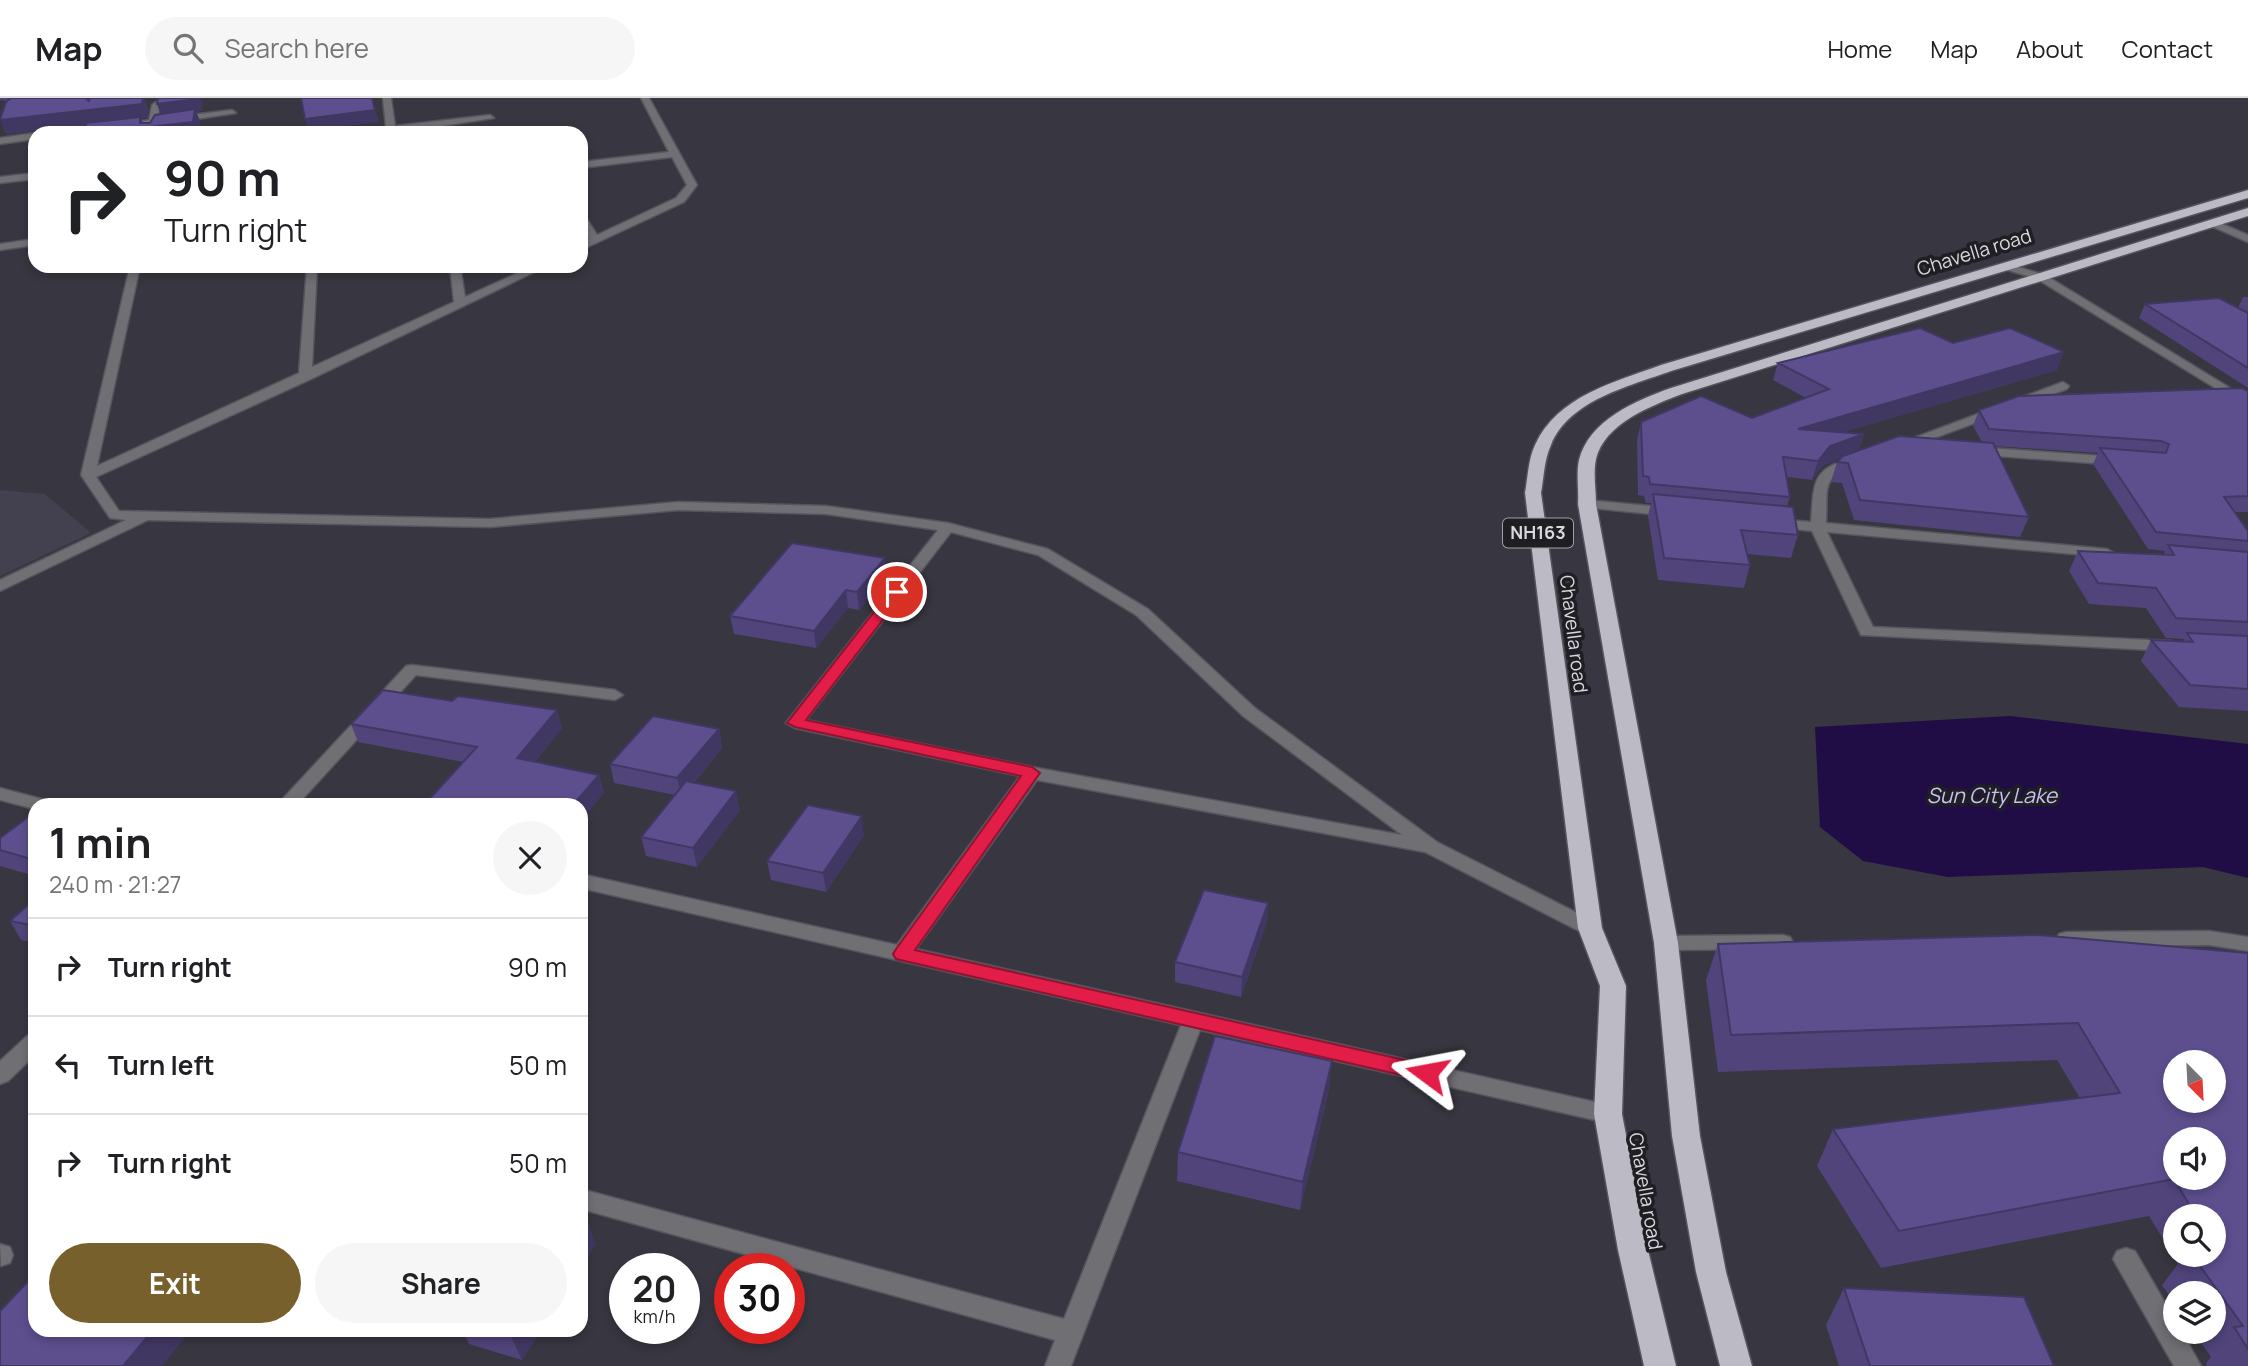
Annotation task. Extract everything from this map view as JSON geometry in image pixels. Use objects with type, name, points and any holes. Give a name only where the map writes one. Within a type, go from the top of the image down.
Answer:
[{"type":"highway","name":"Chavella road","points":[[1660,1366],[1633,1250],[1608,1114],[1613,986],[1590,928],[1533,493],[1543,444],[1562,418],[1592,397],[1666,368],[2248,194]]},
{"type":"highway","name":"Chavella road","points":[[1736,1366],[1711,1272],[1686,1136],[1666,943],[1587,504],[1588,457],[1599,438],[1617,421],[1653,400],[1710,379],[2248,212]]},
{"type":"street","points":[[387,98],[390,126]]},
{"type":"street","points":[[588,244],[680,200],[692,185],[645,98]]},
{"type":"street","points":[[152,126],[156,105]]},
{"type":"street","points":[[121,126],[232,113]]},
{"type":"street","points":[[429,126],[490,118]]},
{"type":"street","points":[[0,141],[28,137]]},
{"type":"street","points":[[588,164],[675,154]]},
{"type":"street","points":[[0,180],[28,177]]},
{"type":"street","points":[[2213,223],[2248,240]]},
{"type":"street","points":[[588,230],[595,241]]},
{"type":"street","points":[[0,247],[28,243]]},
{"type":"street","points":[[2006,266],[2041,277],[2248,404]]},
{"type":"street","points":[[133,273],[88,475],[115,515],[490,523],[678,506],[826,510],[948,527],[1043,552],[1142,612],[1249,712],[1430,847],[1590,928]]},
{"type":"street","points":[[305,377],[312,273]]},
{"type":"street","points":[[456,273],[460,306]]},
{"type":"street","points":[[88,475],[528,273]]},
{"type":"street","points":[[2063,386],[1896,447],[2128,461]]},
{"type":"street","points":[[1866,458],[1830,470],[1821,481],[1818,528],[1867,632],[2194,648]]},
{"type":"street","points":[[1587,504],[1683,514]]},
{"type":"street","points":[[0,586],[146,516]]},
{"type":"street","points":[[1764,522],[2123,555]]},
{"type":"street","points":[[948,527],[795,723],[1032,773],[1430,847]]},
{"type":"street","points":[[293,798],[412,670],[615,695]]},
{"type":"street","points":[[902,954],[1032,773]]},
{"type":"street","points":[[0,794],[28,802]]},
{"type":"street","points":[[588,883],[1608,1114]]},
{"type":"street","points":[[2209,938],[2238,967]]},
{"type":"street","points":[[2048,940],[2209,938],[2248,944]]},
{"type":"street","points":[[1666,943],[1804,942]]},
{"type":"street","points":[[1058,1366],[1073,1334],[1194,1021]]},
{"type":"street","points":[[0,1075],[28,1049]]},
{"type":"street","points":[[588,1201],[1073,1334]]},
{"type":"street","points":[[2126,1259],[2188,1366]]},
{"type":"shaded area","points":[[0,490],[45,494],[91,533],[0,576]]},
{"type":"water","name":"Sun City Lake","points":[[2010,716],[2248,744],[2248,878],[2203,867],[1948,877],[1863,861],[1820,827],[1815,727]]},
{"type":"building","points":[[11,98],[85,98],[89,101],[90,98],[143,98],[142,104],[0,120],[6,102]]},
{"type":"building","points":[[158,98],[198,98],[157,104]]},
{"type":"building","points":[[301,98],[372,98],[375,110],[305,119]]},
{"type":"building","points":[[195,109],[193,122],[158,126],[85,126],[86,123],[140,117],[140,123],[150,123],[155,115]]},
{"type":"building","points":[[2219,298],[2248,313],[2248,368],[2145,304]]},
{"type":"building","points":[[1920,328],[1953,343],[2010,328],[2064,352],[1798,429],[1864,434],[1830,446],[1818,461],[1783,457],[1790,497],[1650,484],[1649,477],[1643,476],[1641,422],[1701,396],[1752,418],[1829,389],[1778,363]]},
{"type":"building","points":[[2242,388],[2248,391],[2248,496],[2224,497],[2248,531],[2248,541],[2156,532],[2100,448],[2166,453],[2169,444],[2161,441],[1989,429],[1979,410],[2019,396]]},
{"type":"building","points":[[1899,436],[1993,443],[2029,517],[1860,500],[1848,463],[1837,462],[1843,456]]},
{"type":"building","points":[[1653,494],[1793,507],[1798,535],[1741,530],[1750,565],[1664,558]]},
{"type":"building","points":[[792,543],[885,558],[857,592],[846,590],[814,631],[730,616]]},
{"type":"building","points":[[2168,545],[2248,552],[2248,622],[2176,618],[2156,588],[2098,583],[2078,551],[2174,555]]},
{"type":"building","points":[[2187,633],[2248,636],[2248,689],[2190,685],[2151,640],[2193,642]]},
{"type":"building","points":[[383,690],[452,701],[458,696],[557,710],[517,758],[599,775],[579,798],[430,798],[477,747],[351,724]]},
{"type":"building","points":[[653,716],[719,729],[677,778],[610,764]]},
{"type":"building","points":[[686,781],[736,791],[693,848],[641,837]]},
{"type":"building","points":[[808,805],[862,816],[823,873],[767,861]]},
{"type":"building","points":[[28,817],[28,858],[0,850],[0,838]]},
{"type":"building","points":[[1204,890],[1268,903],[1242,977],[1175,962]]},
{"type":"building","points":[[28,905],[28,925],[10,921]]},
{"type":"building","points":[[2038,935],[2248,953],[2248,1349],[2234,1327],[2243,1326],[2226,1302],[2226,1281],[2211,1281],[2201,1267],[2226,1267],[2226,1204],[2189,1204],[2181,1190],[2226,1190],[2226,1127],[2163,1127],[2163,1181],[1899,1231],[1833,1129],[2120,1093],[2078,1023],[1731,1035],[1718,944]]},
{"type":"building","points":[[1215,1036],[1332,1061],[1303,1182],[1178,1152]]},
{"type":"building","points":[[28,1281],[28,1337],[147,1337],[123,1366],[0,1366],[0,1311]]},
{"type":"building","points":[[1844,1288],[2024,1297],[2054,1366],[1870,1366]]},
{"type":"route","points":[[897,592],[795,723],[1032,773],[902,954],[1427,1073]]}]
